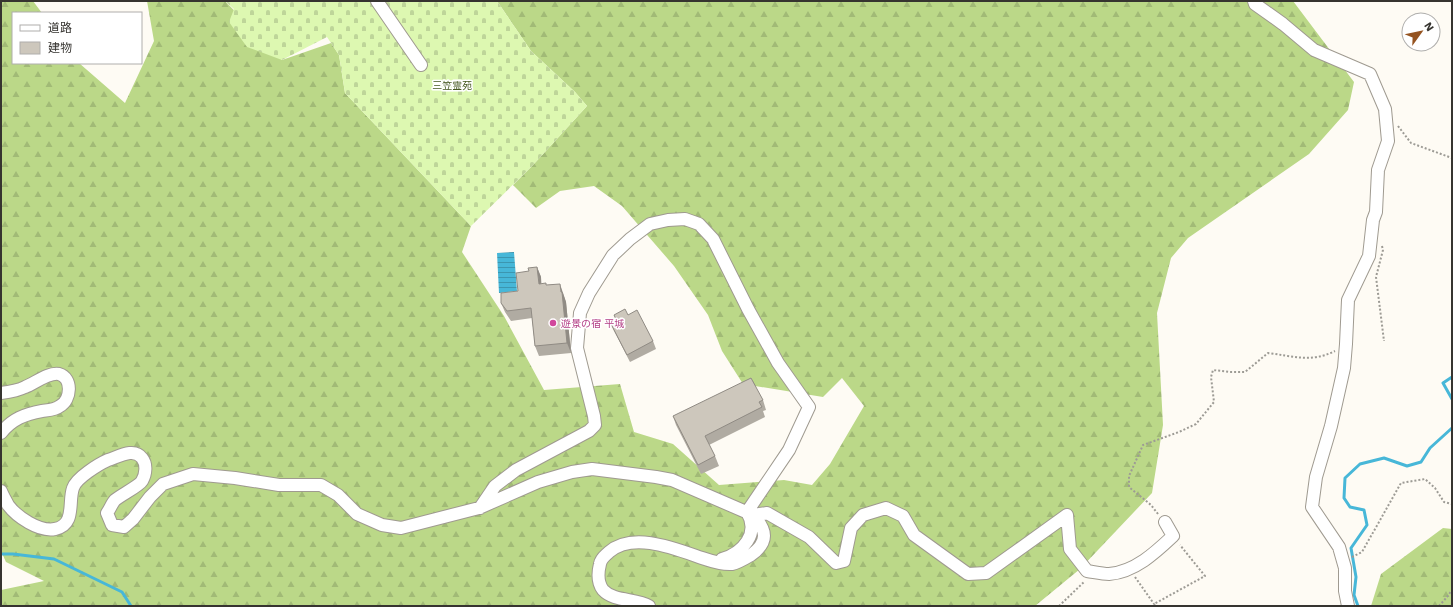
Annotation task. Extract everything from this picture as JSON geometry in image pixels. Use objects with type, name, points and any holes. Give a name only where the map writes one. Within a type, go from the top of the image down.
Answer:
[{"type":"street","points":[[377,1],[421,65]]},
{"type":"street","points":[[1254,1],[1255,4],[1283,24],[1314,50],[1370,74],[1385,110],[1388,141],[1378,170],[1376,212],[1373,220],[1369,256],[1348,300],[1344,368],[1331,426],[1316,477],[1312,507],[1339,547],[1345,568],[1344,591],[1348,606]]},
{"type":"street","points":[[480,508],[495,486],[516,470],[589,430],[595,425],[577,348],[580,313],[588,293],[613,255],[630,239],[650,224],[668,220],[684,219],[699,224],[713,239],[778,363],[809,407],[789,450],[750,513],[752,529],[746,543],[735,554],[730,557],[713,561],[665,546],[632,542],[614,548],[601,560],[598,576],[603,590],[614,596],[644,603],[649,606]]},
{"type":"street","points":[[1,393],[24,388],[52,374],[58,374],[64,378],[69,385],[66,401],[61,406],[54,409],[24,415],[10,423],[1,433]]},
{"type":"street","points":[[1,491],[9,506],[27,522],[45,530],[56,529],[65,523],[71,514],[73,487],[80,479],[100,464],[132,452],[141,456],[145,463],[145,471],[142,481],[114,501],[107,513],[112,525],[124,526],[133,519],[150,497],[163,484],[193,474],[235,478],[279,485],[321,485],[338,495],[357,514],[382,525],[401,528],[480,508],[538,482],[572,472],[592,469],[672,480],[750,513],[767,513],[809,537],[836,563],[844,561],[851,528],[863,515],[886,508],[903,516],[914,535],[968,574],[986,573],[1067,515],[1070,549],[1087,571],[1109,574],[1130,570],[1156,552],[1173,536],[1165,522]]},
{"type":"path","points":[[1385,110],[1411,143],[1452,158]]},
{"type":"path","points":[[1382,243],[1383,250],[1376,277],[1384,341]]},
{"type":"path","points":[[1165,522],[1151,506],[1129,487],[1129,476],[1143,445],[1196,424],[1214,402],[1211,377],[1213,370],[1245,372],[1268,353],[1289,355],[1302,359],[1325,356],[1346,344]]},
{"type":"path","points":[[1360,553],[1362,552],[1401,483],[1426,479],[1436,488],[1444,502],[1452,504]]},
{"type":"path","points":[[1130,570],[1154,605],[1205,576],[1173,536]]},
{"type":"path","points":[[1059,606],[1084,581],[1087,571]]},
{"type":"path","points":[[1439,606],[1452,590]]},
{"type":"green space","points":[[1,1],[33,1],[41,12],[12,12],[12,64],[80,64],[125,103],[154,41],[147,1],[225,1],[282,60],[331,43],[339,55],[345,93],[471,226],[462,252],[504,316],[544,390],[620,384],[634,432],[673,444],[719,485],[784,480],[812,485],[830,464],[864,406],[842,378],[823,397],[743,384],[722,351],[708,315],[674,266],[622,206],[594,186],[560,191],[536,208],[513,185],[587,106],[575,92],[531,51],[497,1],[1293,1],[1354,82],[1348,110],[1309,154],[1188,238],[1171,258],[1157,313],[1163,425],[1152,493],[1080,569],[1035,606],[1,606],[1,590],[44,581],[6,562],[1,551]]},
{"type":"green space","name":"三笠霊苑","points":[[225,1],[497,1],[531,51],[575,92],[587,106],[533,165],[471,226],[345,93],[339,55],[327,37],[282,60],[247,47],[229,22],[234,9]]},
{"type":"green space","points":[[1443,528],[1452,529],[1452,606],[1371,606],[1381,574]]},
{"type":"water","points":[[514,252],[517,291],[499,293],[497,253]]},
{"type":"building","points":[[537,267],[539,284],[560,284],[567,343],[535,346],[531,308],[507,311],[501,303],[501,293],[518,291],[516,273],[529,271],[528,268]]},
{"type":"building","points":[[625,309],[628,315],[637,310],[653,341],[627,355],[611,324],[617,321],[614,315]]},
{"type":"building","points":[[751,378],[763,400],[759,402],[762,407],[705,436],[715,456],[698,465],[673,416]]},
{"type":"waterway","points":[[1452,377],[1443,383],[1452,399]]},
{"type":"waterway","points":[[1358,606],[1354,595],[1356,577],[1351,548],[1367,525],[1364,510],[1350,507],[1344,498],[1345,478],[1360,464],[1384,458],[1407,466],[1421,462],[1430,448],[1452,428]]},
{"type":"waterway","points":[[1,554],[54,559],[122,592],[131,606]]},
{"type":"place","name":"遊景の宿 平城","points":[[553,323]]}]
